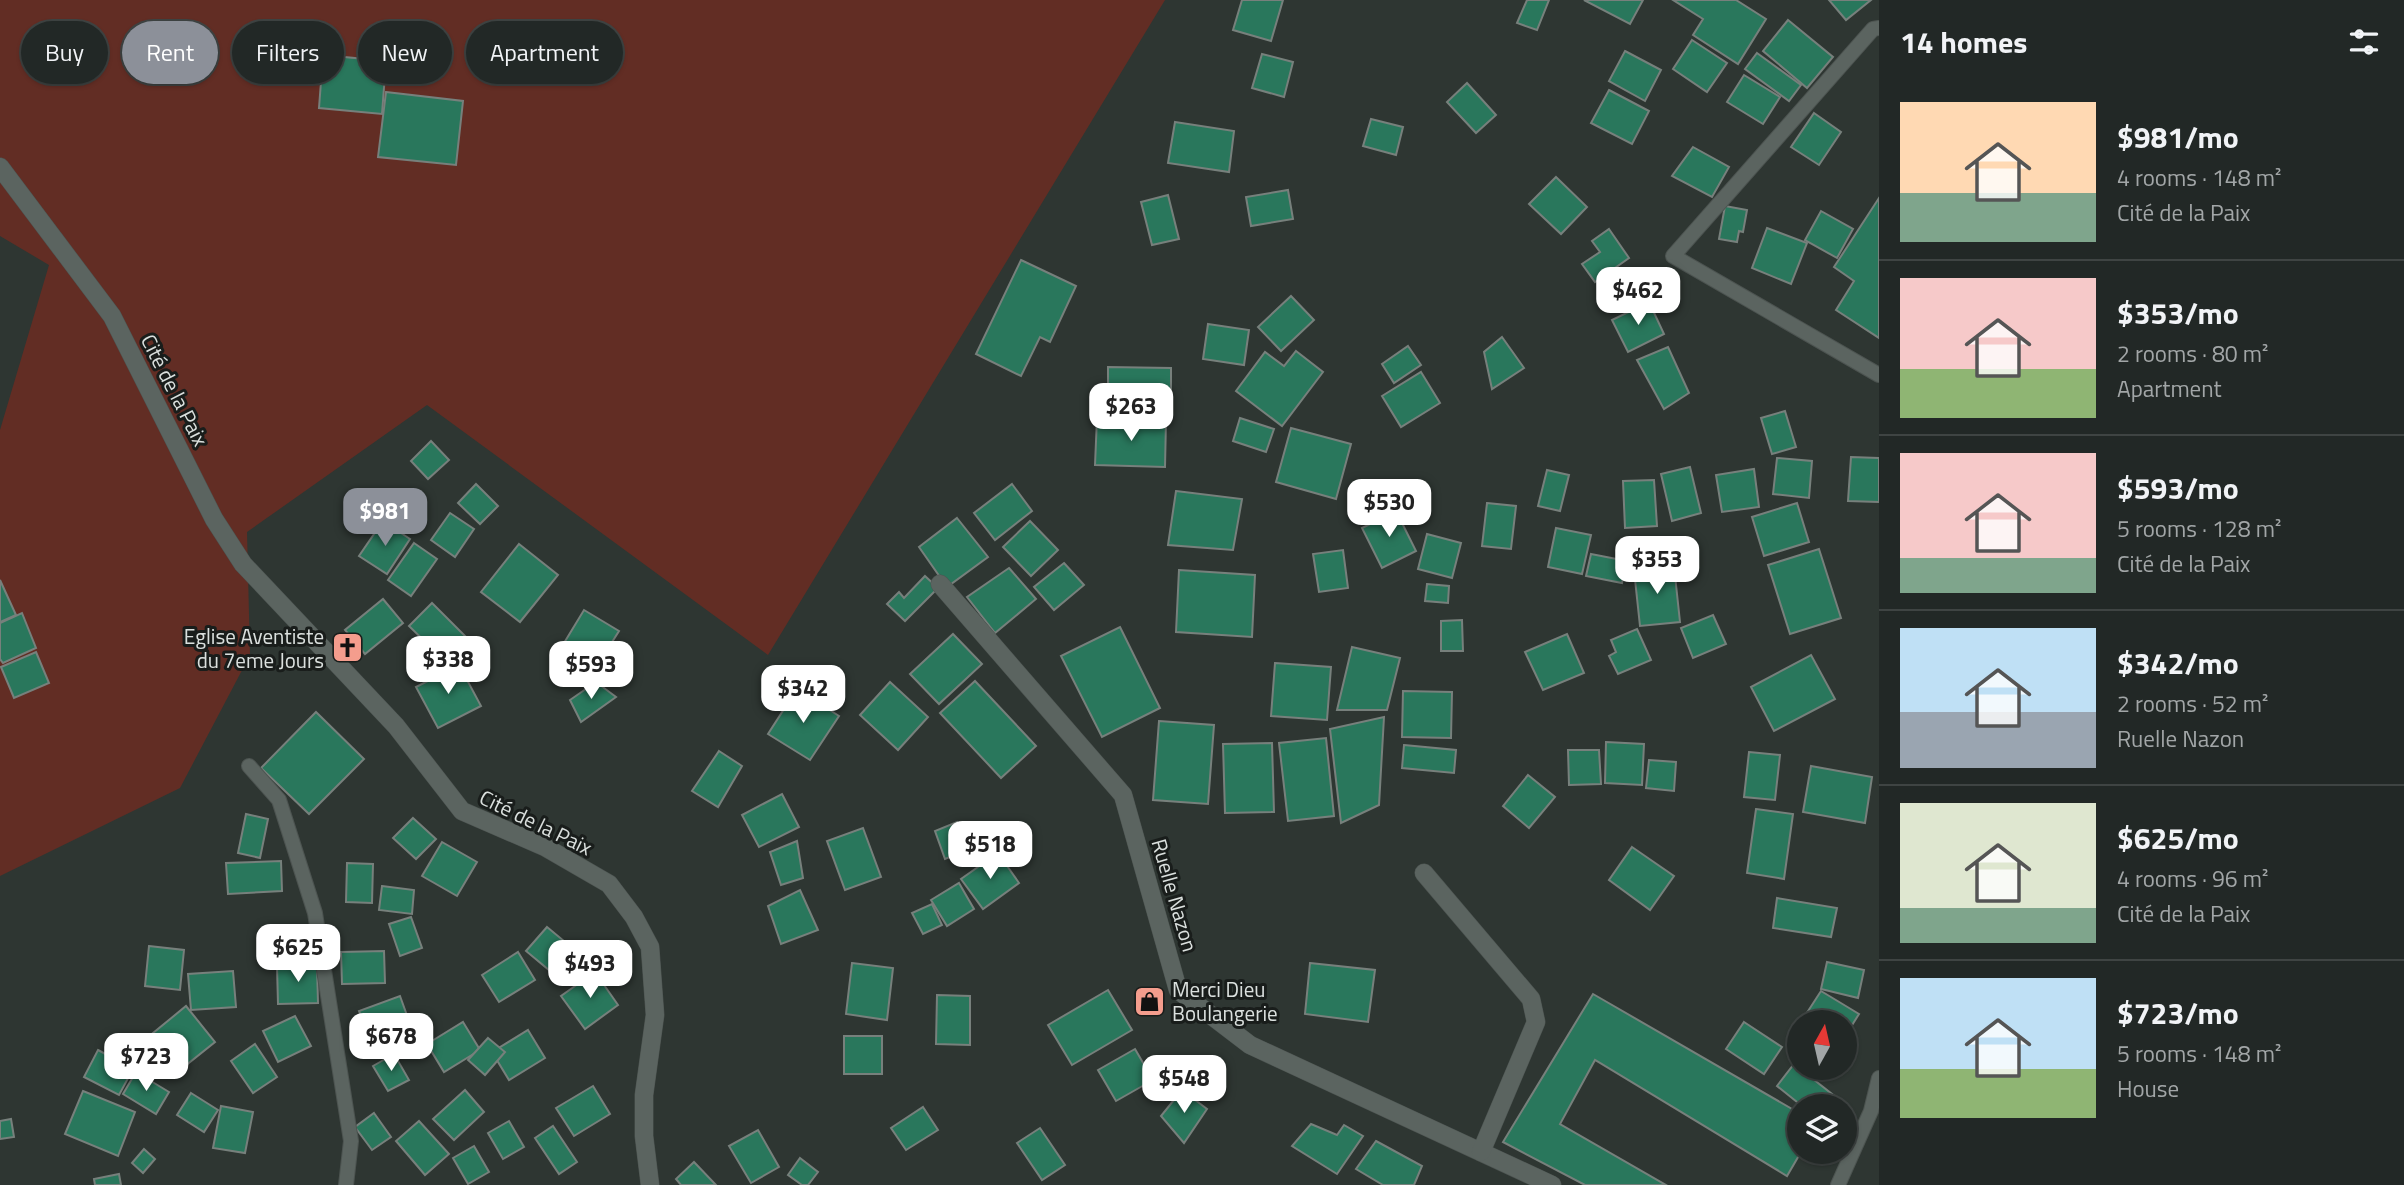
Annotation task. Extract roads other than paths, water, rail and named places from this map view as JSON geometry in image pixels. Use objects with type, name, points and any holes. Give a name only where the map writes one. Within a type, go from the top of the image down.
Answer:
[{"type":"street","name":"Cité de la Paix","points":[[0,167],[112,316],[214,519],[243,564],[396,726],[462,811],[545,847],[609,884],[634,917],[650,947],[655,1015],[644,1095],[644,1136],[650,1185]]},
{"type":"street","name":"Ruelle Nazon","points":[[940,584],[1123,795],[1178,990],[1250,1045],[1552,1185]]},
{"type":"street","points":[[1424,873],[1531,999],[1536,1022],[1481,1152]]},
{"type":"lane","points":[[1879,28],[1873,29],[1673,256],[1879,375]]},
{"type":"lane","points":[[249,766],[279,800],[315,913],[351,1141],[346,1185]]},
{"type":"lane","points":[[1838,1185],[1871,1111],[1879,1078]]},
{"type":"place","name":"Eglise Aventiste du 7eme Jours","points":[[347,648]]},
{"type":"place","name":"Merci Dieu Boulangerie","points":[[1149,1001]]}]
